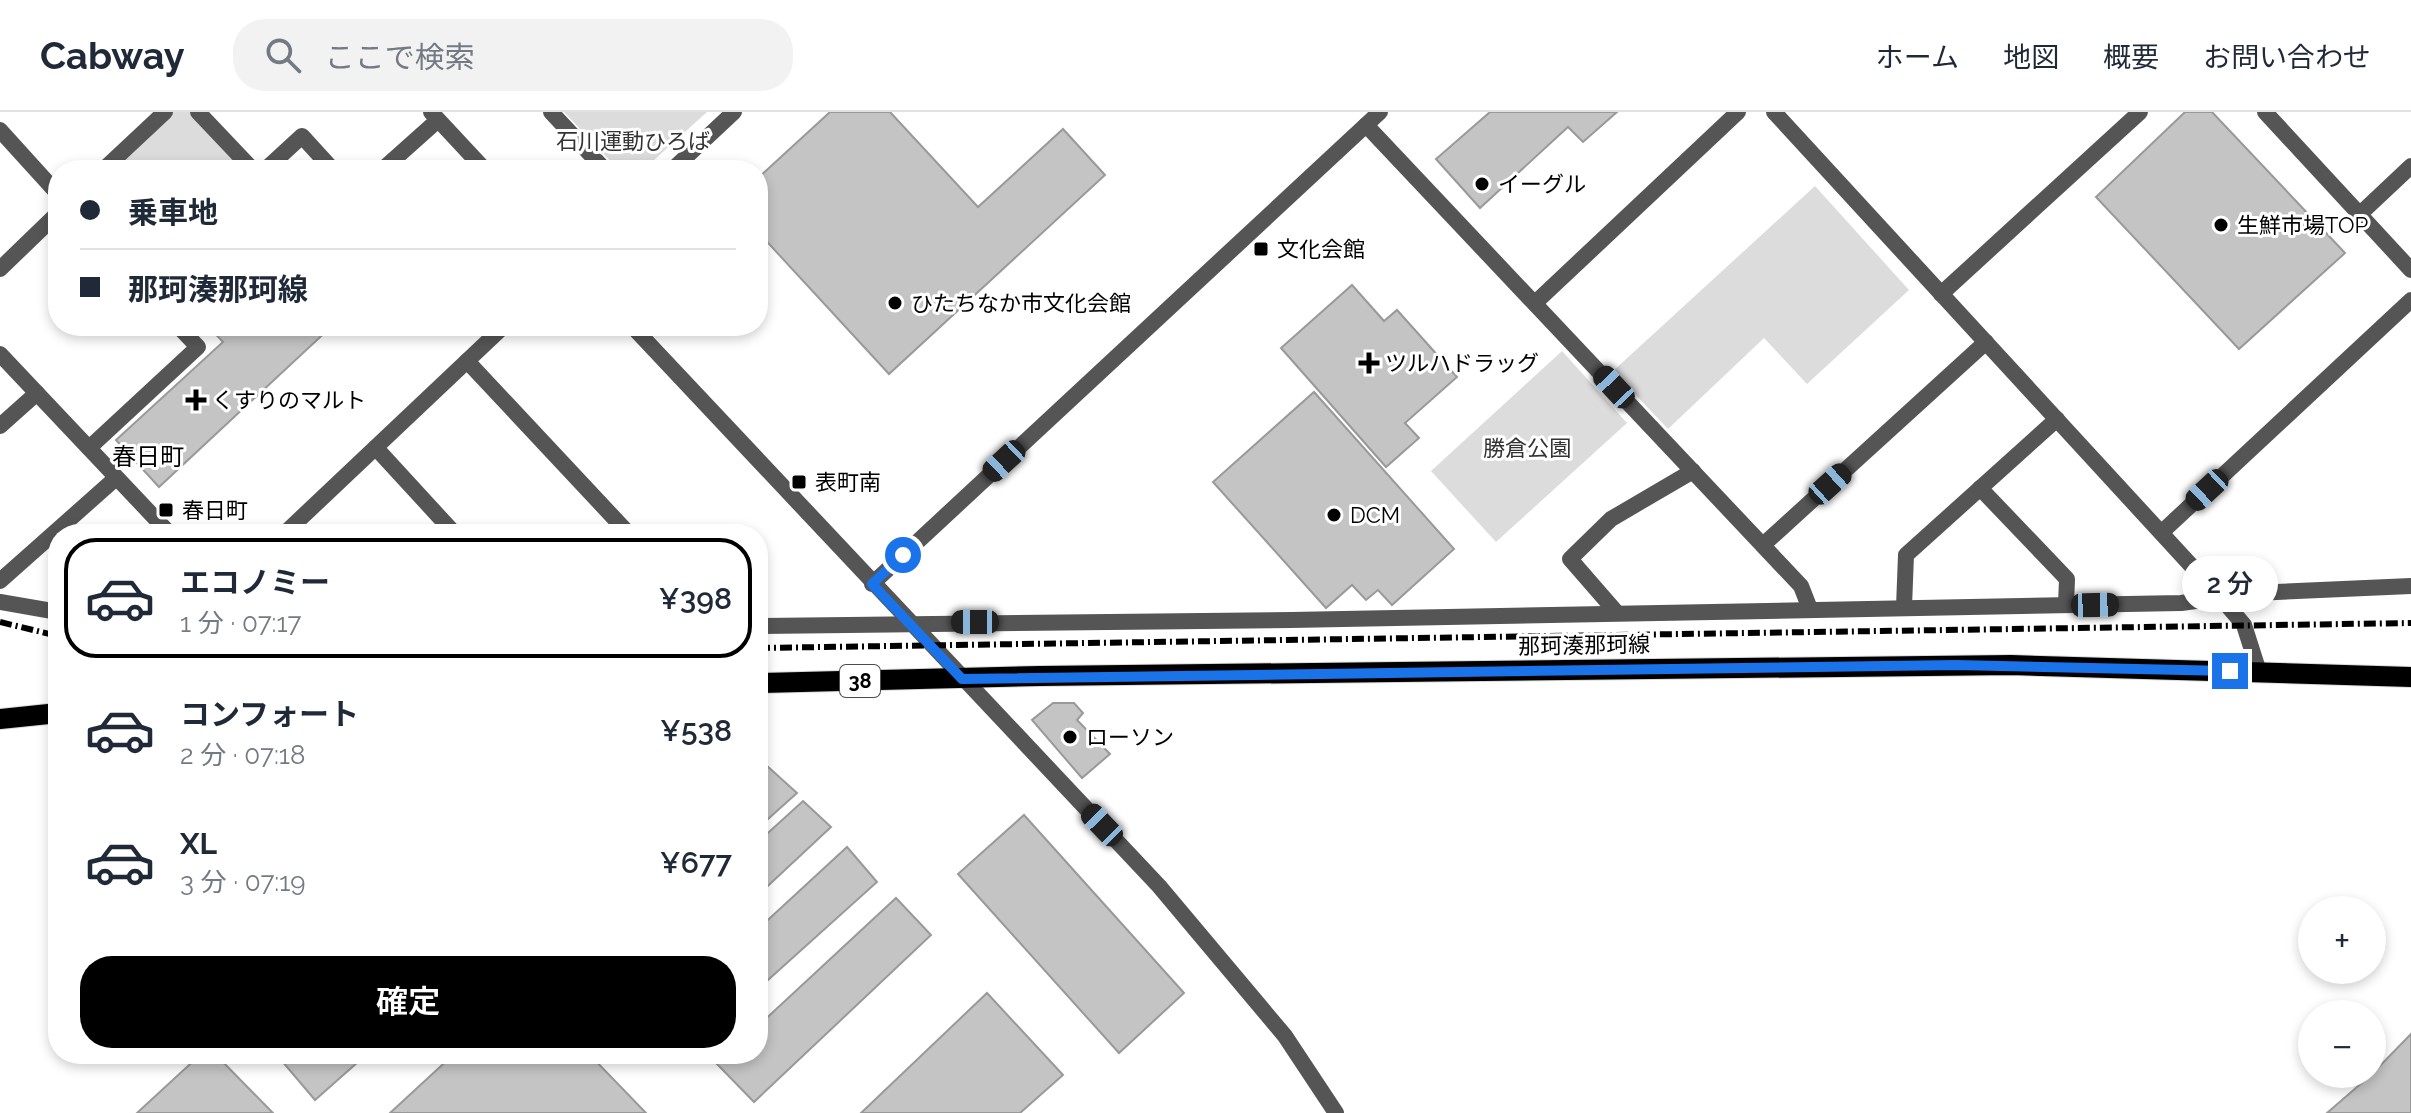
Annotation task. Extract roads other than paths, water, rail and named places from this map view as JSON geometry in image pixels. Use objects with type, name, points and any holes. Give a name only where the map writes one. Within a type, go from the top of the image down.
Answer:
[{"type":"main road","name":"那珂湊那珂線","points":[[768,683],[1956,665],[2411,677]]},
{"type":"main road","points":[[0,719],[48,714]]},
{"type":"street","points":[[114,160],[165,112]]},
{"type":"street","points":[[198,112],[244,160]]},
{"type":"street","points":[[551,112],[596,160]]},
{"type":"street","points":[[683,160],[734,112]]},
{"type":"street","points":[[872,584],[1360,118],[1380,112]]},
{"type":"street","points":[[1535,303],[1738,112]]},
{"type":"street","points":[[1774,112],[2221,598],[2244,625],[2259,672]]},
{"type":"street","points":[[1941,294],[2140,112]]},
{"type":"street","points":[[2265,112],[2411,270]]},
{"type":"street","points":[[392,160],[434,116],[476,160]]},
{"type":"street","points":[[1360,118],[1801,586],[1810,609]]},
{"type":"street","points":[[0,130],[48,183]]},
{"type":"street","points":[[276,160],[302,136],[324,160]]},
{"type":"street","points":[[2360,214],[2411,166]]},
{"type":"street","points":[[0,269],[48,223]]},
{"type":"street","points":[[2162,532],[2411,300]]},
{"type":"street","points":[[89,448],[198,347],[188,336]]},
{"type":"street","points":[[295,524],[493,336]]},
{"type":"street","points":[[641,336],[1159,886],[1239,977],[1300,1055],[1336,1113]]},
{"type":"street","points":[[1763,545],[1986,342]]},
{"type":"street","points":[[0,354],[160,524]]},
{"type":"street","points":[[467,361],[620,524]]},
{"type":"street","points":[[0,426],[37,393]]},
{"type":"street","points":[[1904,607],[1906,555],[2057,419]]},
{"type":"street","points":[[376,448],[446,524]]},
{"type":"street","points":[[1617,613],[1570,559],[1611,519],[1693,471]]},
{"type":"street","points":[[64,524],[116,478]]},
{"type":"street","points":[[1980,488],[2067,579],[2066,605]]},
{"type":"street","points":[[0,581],[48,538]]},
{"type":"street","points":[[768,626],[2181,603],[2411,586]]},
{"type":"street","points":[[0,602],[48,610]]},
{"type":"railway","points":[[0,622],[48,634]]},
{"type":"railway","points":[[768,648],[2411,623]]},
{"type":"place","name":"イーグル","points":[[1482,184]]},
{"type":"place","name":"生鮮市場TOP","points":[[2221,225]]},
{"type":"place","name":"文化会館","points":[[1261,249]]},
{"type":"place","name":"ひたちなか市文化会館","points":[[895,303]]},
{"type":"place","name":"ツルハドラッグ","points":[[1369,363]]},
{"type":"place","name":"くすりのマルト","points":[[196,400]]},
{"type":"place","name":"表町南","points":[[799,482]]},
{"type":"place","name":"春日町","points":[[166,510]]},
{"type":"place","name":"DCM","points":[[1334,515]]},
{"type":"place","name":"ローソン","points":[[1070,737]]},
{"type":"district","name":"春日町","points":[[148,456]]},
{"type":"park label","name":"石川運動ひろば","points":[[633,141]]},
{"type":"park label","name":"勝倉公園","points":[[1527,448]]}]
